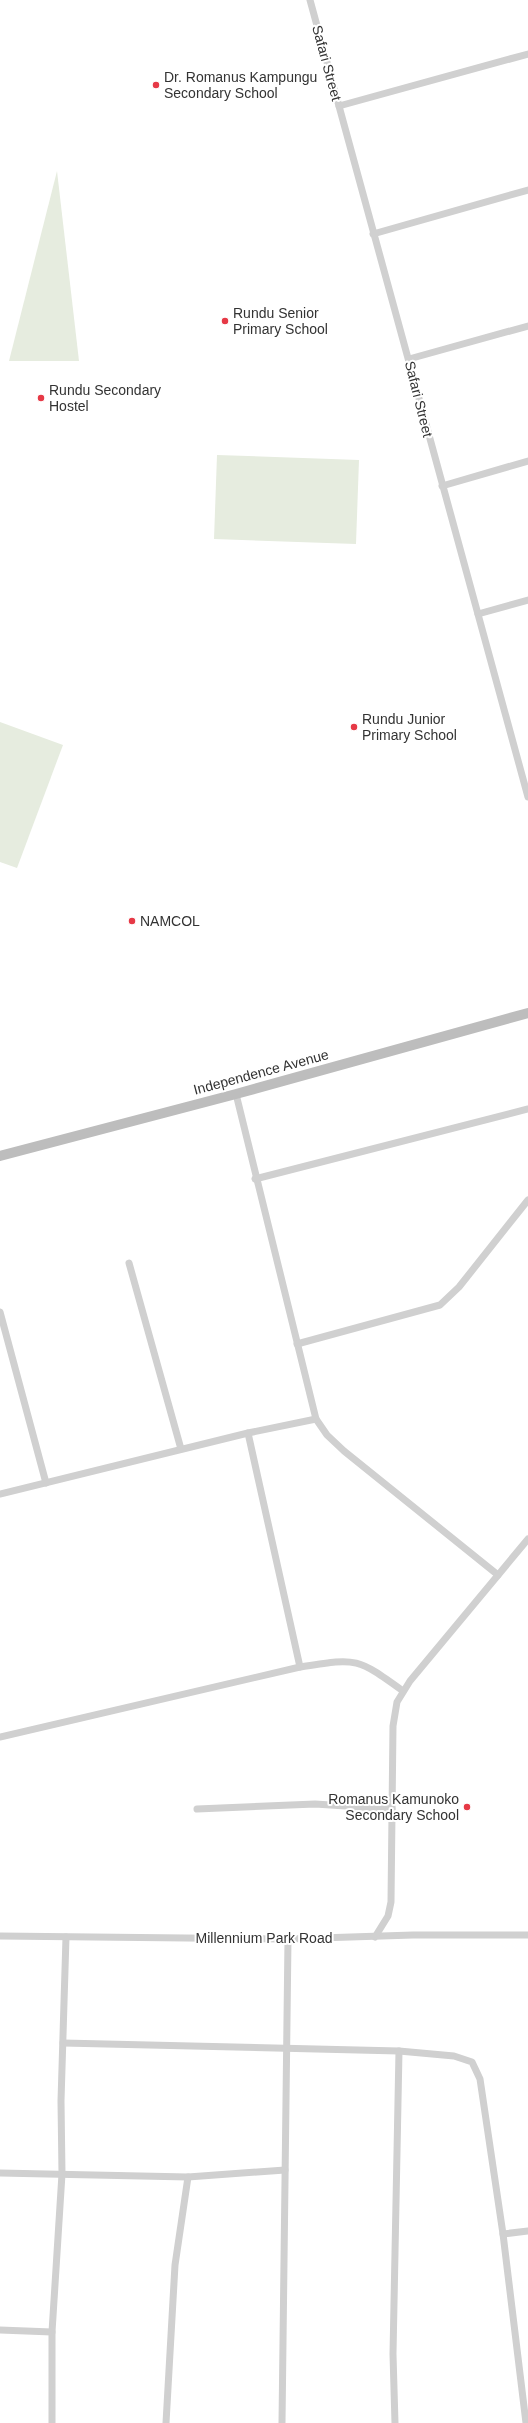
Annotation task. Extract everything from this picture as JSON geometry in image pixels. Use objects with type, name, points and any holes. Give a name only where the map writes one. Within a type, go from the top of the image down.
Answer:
[{"type":"street","name":"Safari Street","points":[[310,0],[528,797]]},
{"type":"street","points":[[339,106],[528,54]]},
{"type":"street","points":[[373,234],[528,190]]},
{"type":"street","points":[[409,359],[528,326]]},
{"type":"street","points":[[442,486],[528,461]]},
{"type":"street","points":[[478,614],[528,600]]},
{"type":"street","name":"Independence Avenue","points":[[0,1156],[236,1094],[528,1012]]},
{"type":"street","points":[[236,1094],[255,1179],[316,1419],[327,1435],[344,1451],[498,1575]]},
{"type":"street","points":[[255,1179],[528,1110]]},
{"type":"street","points":[[297,1344],[440,1305],[459,1287],[528,1200]]},
{"type":"street","points":[[129,1263],[181,1449]]},
{"type":"street","points":[[0,1312],[46,1482]]},
{"type":"street","points":[[0,1494],[248,1433],[316,1419]]},
{"type":"street","points":[[248,1433],[300,1667]]},
{"type":"street","points":[[375,1937],[388,1916],[391,1902],[394,1714],[403,1691],[528,1539]]},
{"type":"street","points":[[0,1737],[300,1667],[339,1661],[354,1661],[369,1667],[403,1691]]},
{"type":"street","points":[[197,1809],[315,1804],[392,1809]]},
{"type":"street","name":"Millennium Park Road","points":[[0,1936],[288,1938],[414,1935],[528,1935]]},
{"type":"street","points":[[52,2423],[52,2332],[62,2174],[63,2043],[66,1937]]},
{"type":"street","points":[[282,2423],[288,1938]]},
{"type":"street","points":[[63,2043],[399,2051],[464,2058],[472,2062],[477,2070],[503,2234],[526,2423]]},
{"type":"street","points":[[395,2423],[393,2354],[399,2051]]},
{"type":"street","points":[[0,2173],[188,2177],[285,2170]]},
{"type":"street","points":[[166,2423],[175,2265],[188,2177]]},
{"type":"street","points":[[503,2234],[528,2231]]},
{"type":"street","points":[[0,2330],[52,2332]]},
{"type":"shaded area","points":[[57,171],[79,361],[9,361]]},
{"type":"shaded area","points":[[217,455],[359,460],[356,544],[214,539]]},
{"type":"shaded area","points":[[0,722],[63,745],[17,868],[0,862]]},
{"type":"place","name":"Dr. Romanus Kampungu Secondary School","points":[[156,85]]},
{"type":"place","name":"Rundu Senior Primary School","points":[[225,321]]},
{"type":"place","name":"Rundu Secondary Hostel","points":[[41,398]]},
{"type":"place","name":"Rundu Junior Primary School","points":[[354,727]]},
{"type":"place","name":"NAMCOL","points":[[132,921]]},
{"type":"place","name":"Romanus Kamunoko Secondary School","points":[[467,1807]]}]
